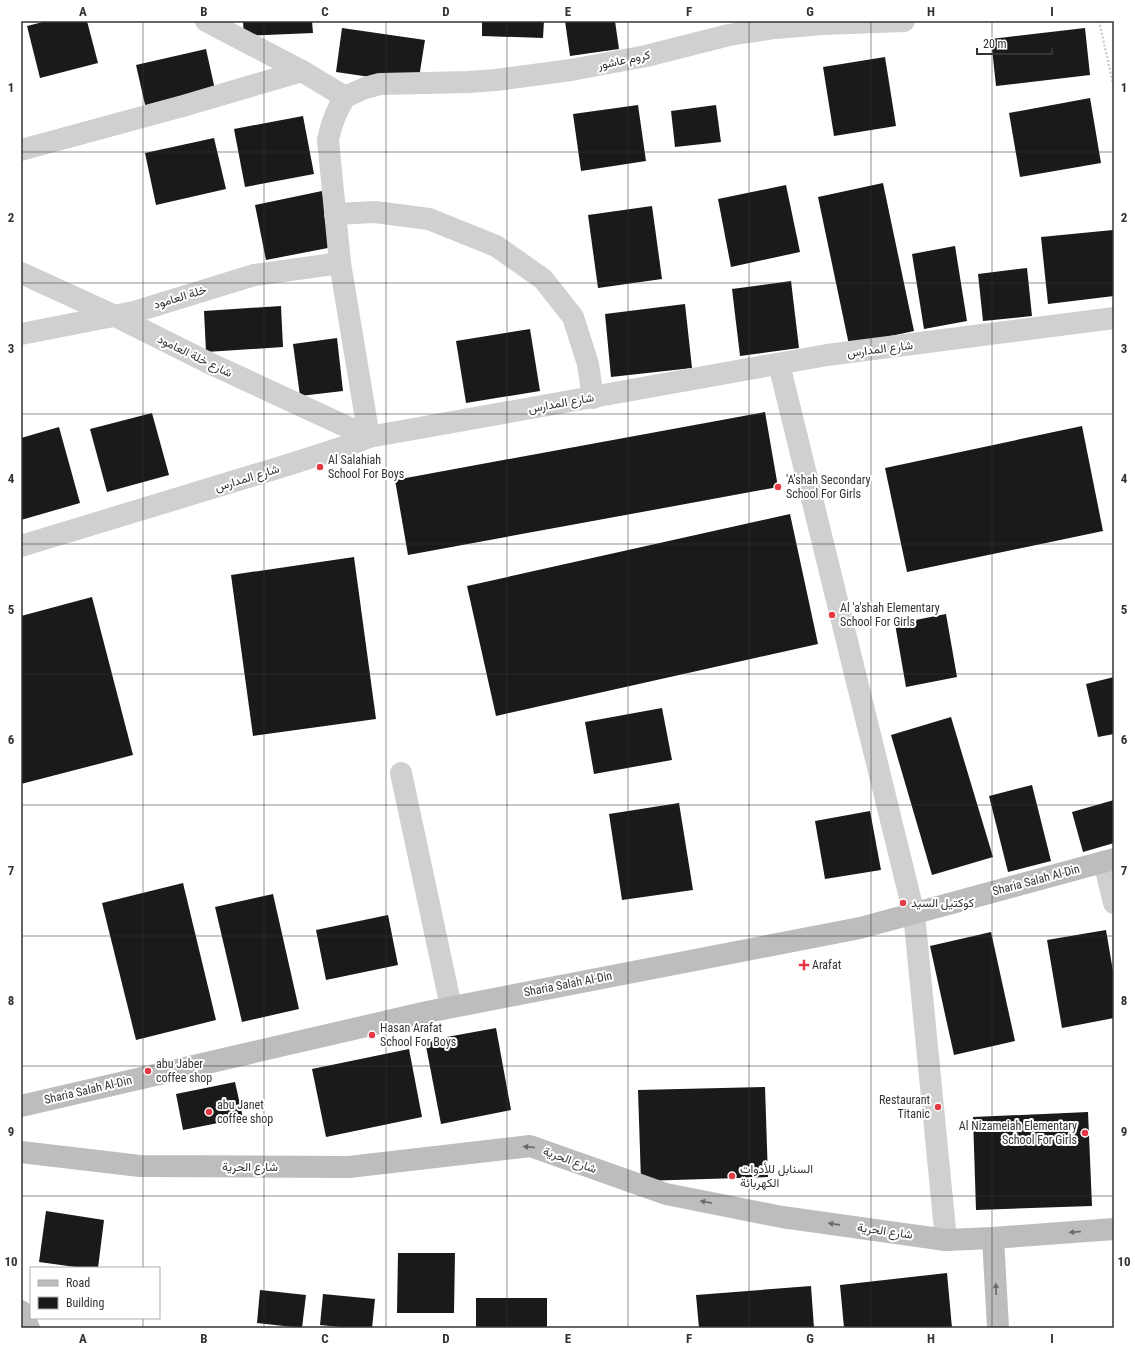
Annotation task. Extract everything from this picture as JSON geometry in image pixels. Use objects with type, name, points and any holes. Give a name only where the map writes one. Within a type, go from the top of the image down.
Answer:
[{"type":"main road","name":"Sharia Salah Al-Din","points":[[21,1106],[451,1007],[860,928],[1109,860]]},
{"type":"main road","name":"شارع الحرية","points":[[24,1157],[140,1166],[349,1167],[530,1146],[666,1194],[782,1217],[946,1240],[1114,1229]]},
{"type":"main road","points":[[993,1238],[998,1328]]},
{"type":"main road","points":[[21,1311],[29,1328]]},
{"type":"street","points":[[206,21],[302,72],[345,97],[330,126],[328,140],[340,263],[369,437]]},
{"type":"street","name":"كروم عاشور","points":[[345,97],[365,88],[380,84],[469,82],[572,70],[646,56],[721,37],[760,30],[822,24],[904,21]]},
{"type":"street","points":[[21,150],[302,72]]},
{"type":"street","points":[[335,214],[375,212],[429,219],[496,246],[542,279],[573,317],[588,364],[593,398]]},
{"type":"street","name":"خلة العامود","points":[[21,334],[134,312],[254,275],[340,263]]},
{"type":"street","name":"شارع خلة العامود","points":[[21,273],[113,315],[207,362],[369,437]]},
{"type":"street","name":"شارع المدارس","points":[[21,546],[281,467],[344,447],[369,437],[827,355],[1114,318]]},
{"type":"street","points":[[779,364],[914,914],[946,1240]]},
{"type":"street","points":[[401,773],[451,1007]]},
{"type":"street","points":[[1109,860],[1114,903]]},
{"type":"path","points":[[1099,21],[1114,88]]},
{"type":"building","points":[[47,21],[87,21],[98,63],[40,78],[27,26]]},
{"type":"building","points":[[243,21],[312,21],[313,33],[244,36]]},
{"type":"building","points":[[482,21],[544,21],[543,38],[482,36]]},
{"type":"building","points":[[565,21],[615,21],[619,49],[570,56]]},
{"type":"building","points":[[342,28],[425,40],[418,84],[336,72]]},
{"type":"building","points":[[1085,28],[1090,75],[996,86],[991,39]]},
{"type":"building","points":[[206,49],[216,94],[146,109],[136,65]]},
{"type":"building","points":[[885,57],[896,126],[834,136],[823,67]]},
{"type":"building","points":[[1090,98],[1101,163],[1020,177],[1009,113]]},
{"type":"building","points":[[638,105],[646,161],[581,171],[573,114]]},
{"type":"building","points":[[716,105],[721,142],[675,147],[671,111]]},
{"type":"building","points":[[303,116],[314,174],[245,187],[234,129]]},
{"type":"building","points":[[214,138],[226,189],[156,205],[145,153]]},
{"type":"building","points":[[883,183],[914,331],[849,345],[818,197]]},
{"type":"building","points":[[786,185],[800,252],[731,267],[718,199]]},
{"type":"building","points":[[322,191],[333,247],[266,260],[255,205]]},
{"type":"building","points":[[652,206],[662,279],[598,288],[588,215]]},
{"type":"building","points":[[1113,230],[1114,296],[1048,304],[1041,237]]},
{"type":"building","points":[[955,246],[967,321],[924,329],[912,254]]},
{"type":"building","points":[[1027,268],[1032,316],[983,321],[978,274]]},
{"type":"building","points":[[791,281],[799,348],[740,356],[732,289]]},
{"type":"building","points":[[685,304],[692,368],[611,377],[605,314]]},
{"type":"building","points":[[281,306],[283,347],[206,352],[204,311]]},
{"type":"building","points":[[530,329],[540,391],[466,403],[456,341]]},
{"type":"building","points":[[337,338],[343,391],[300,396],[293,344]]},
{"type":"building","points":[[765,412],[778,487],[408,555],[395,480]]},
{"type":"building","points":[[152,413],[169,475],[107,492],[90,429]]},
{"type":"building","points":[[1082,426],[1103,531],[907,572],[885,468]]},
{"type":"building","points":[[59,427],[80,503],[21,520],[21,438]]},
{"type":"building","points":[[790,514],[818,644],[496,716],[467,586]]},
{"type":"building","points":[[354,557],[376,719],[253,736],[231,575]]},
{"type":"building","points":[[92,597],[133,755],[21,784],[21,616]]},
{"type":"building","points":[[946,614],[957,677],[906,687],[895,624]]},
{"type":"building","points":[[1114,677],[1114,734],[1098,737],[1086,684]]},
{"type":"building","points":[[662,708],[672,760],[594,774],[585,722]]},
{"type":"building","points":[[951,717],[993,857],[932,875],[891,735]]},
{"type":"building","points":[[1032,785],[1051,861],[1008,872],[989,796]]},
{"type":"building","points":[[1114,800],[1114,843],[1083,852],[1072,812]]},
{"type":"building","points":[[679,803],[693,890],[622,900],[609,814]]},
{"type":"building","points":[[870,811],[881,870],[825,879],[815,821]]},
{"type":"building","points":[[183,883],[216,1020],[136,1040],[102,903]]},
{"type":"building","points":[[273,894],[299,1009],[242,1022],[215,907]]},
{"type":"building","points":[[388,915],[398,965],[326,980],[316,930]]},
{"type":"building","points":[[1106,930],[1114,977],[1114,1018],[1062,1028],[1047,940]]},
{"type":"building","points":[[991,932],[1015,1041],[954,1055],[930,946]]},
{"type":"building","points":[[496,1028],[511,1110],[441,1124],[425,1041]]},
{"type":"building","points":[[409,1049],[422,1117],[326,1137],[312,1069]]},
{"type":"building","points":[[235,1082],[243,1118],[183,1130],[176,1094]]},
{"type":"building","points":[[765,1087],[768,1177],[641,1181],[638,1090]]},
{"type":"building","points":[[1088,1112],[1092,1206],[976,1210],[973,1117]]},
{"type":"building","points":[[46,1211],[104,1220],[98,1267],[76,1267],[39,1262]]},
{"type":"building","points":[[398,1253],[455,1253],[454,1313],[397,1313]]},
{"type":"building","points":[[947,1273],[952,1328],[844,1328],[840,1285]]},
{"type":"building","points":[[811,1286],[814,1328],[699,1328],[696,1295]]},
{"type":"building","points":[[260,1290],[306,1295],[302,1328],[257,1323]]},
{"type":"building","points":[[323,1294],[375,1299],[372,1328],[350,1328],[320,1325]]},
{"type":"building","points":[[476,1298],[547,1298],[547,1328],[476,1328]]},
{"type":"place","name":"Al Salahiah School For Boys","points":[[320,467]]},
{"type":"place","name":"'A'shah Secondary School For Girls","points":[[778,487]]},
{"type":"place","name":"Al 'a'shah Elementary School For Girls","points":[[832,615]]},
{"type":"place","name":"كوكتيل السيد","points":[[903,903]]},
{"type":"place","name":"Arafat","points":[[804,965]]},
{"type":"place","name":"Hasan Arafat School For Boys","points":[[372,1035]]},
{"type":"place","name":"abu Jaber coffee shop","points":[[148,1071]]},
{"type":"place","name":"Restaurant Titanic","points":[[938,1107]]},
{"type":"place","name":"abu Janet coffee shop","points":[[209,1112]]},
{"type":"place","name":"Al Nizameiah Elementary School For Girls","points":[[1085,1133]]},
{"type":"place","name":"السنابل للأدوات الكهربائة","points":[[732,1176]]}]
